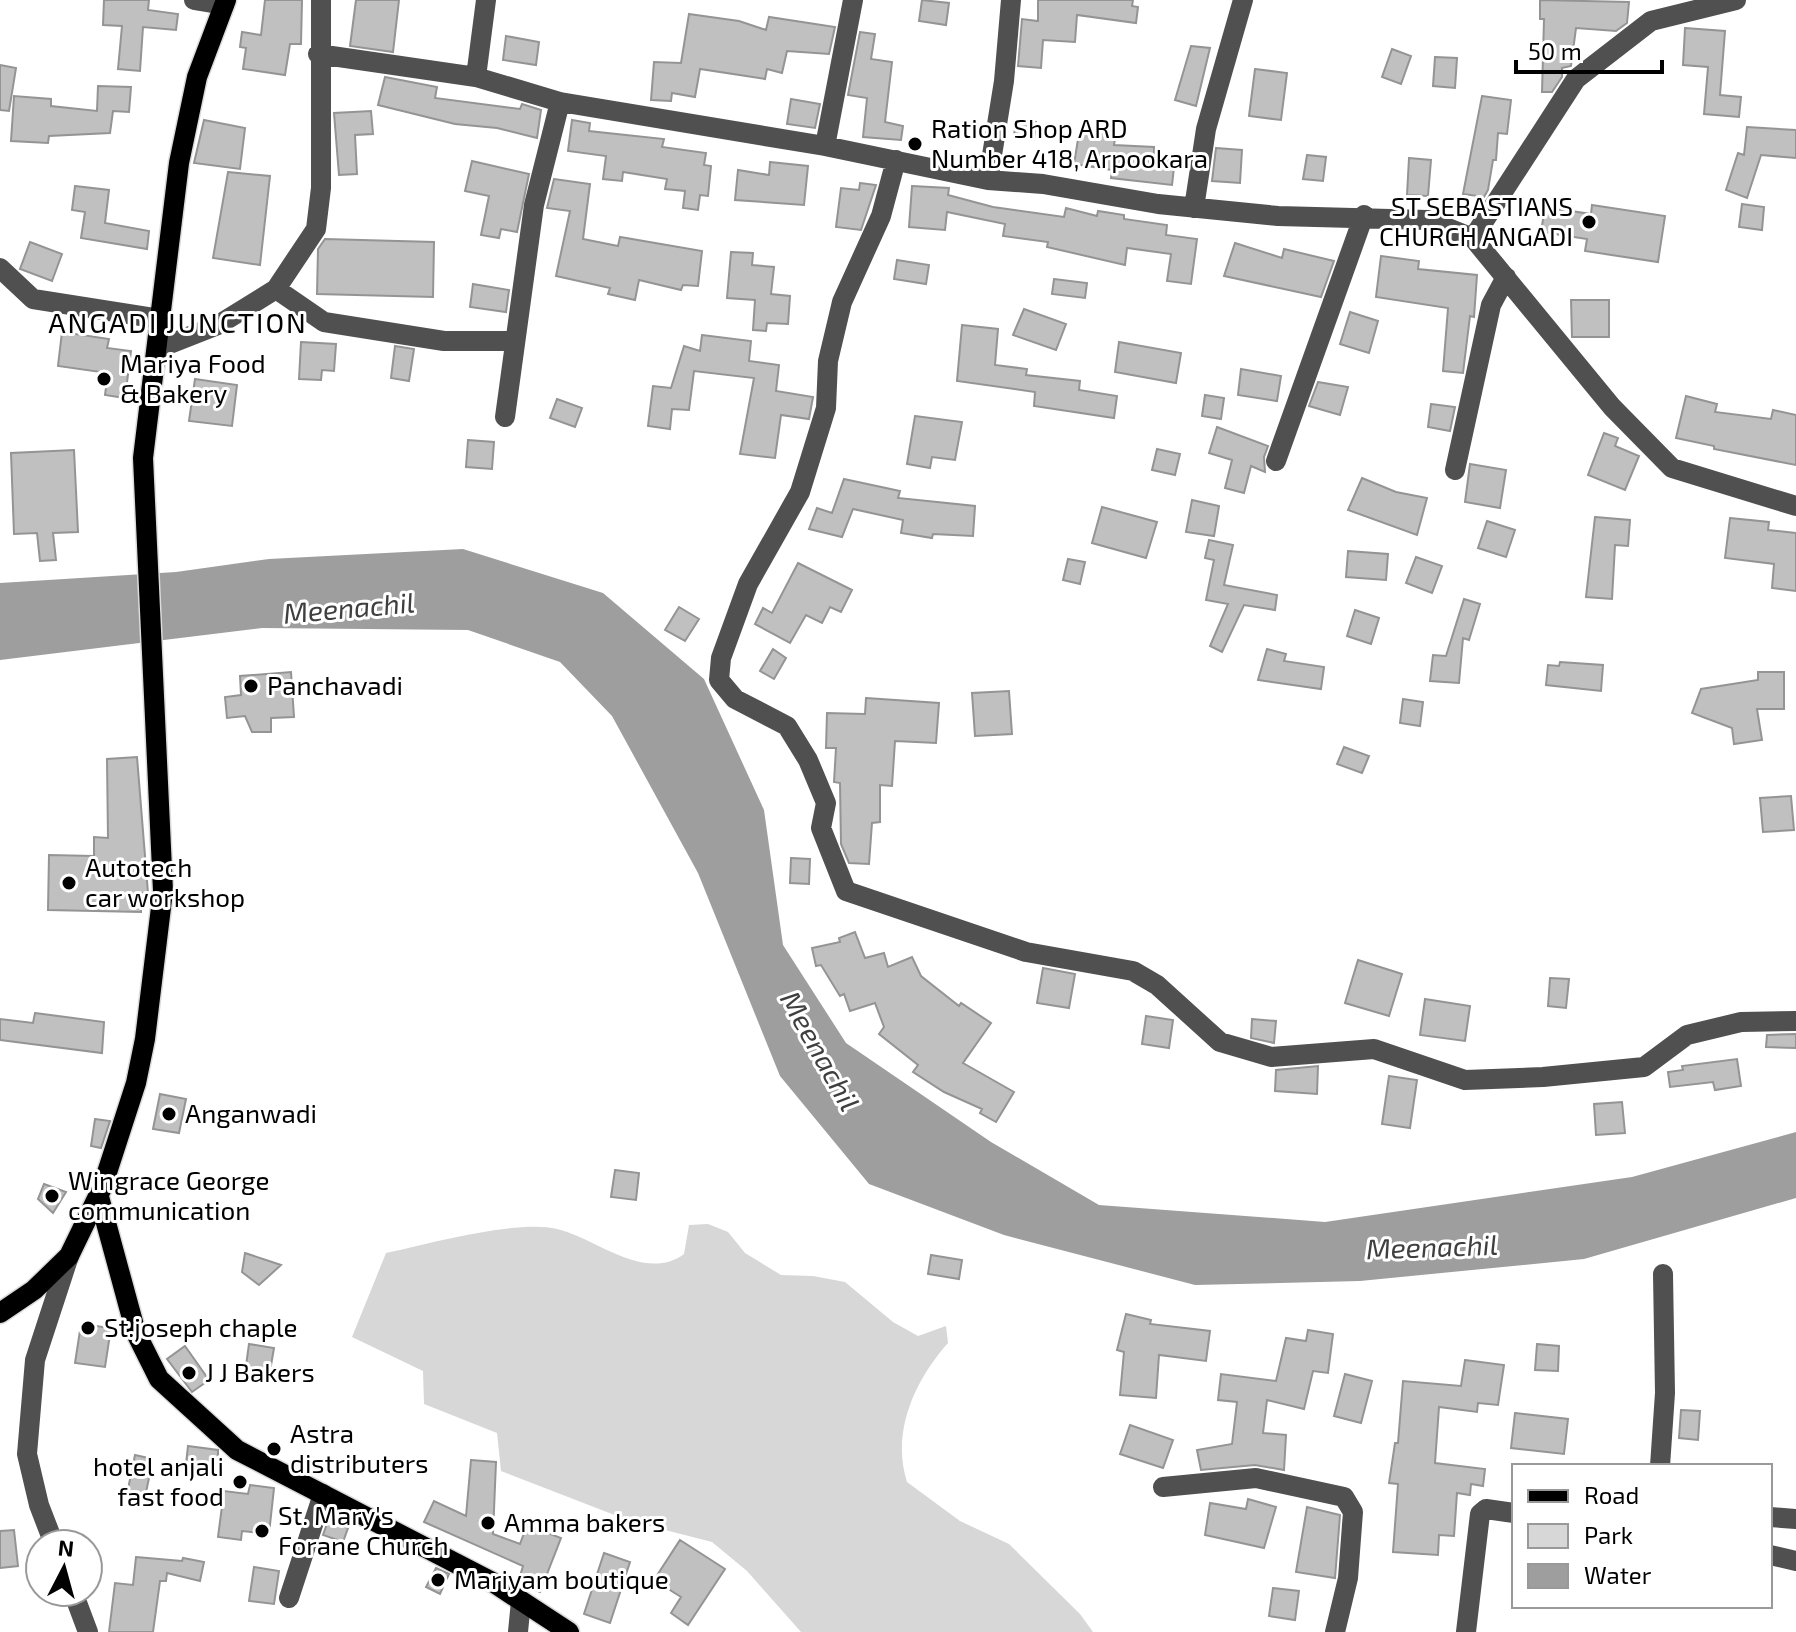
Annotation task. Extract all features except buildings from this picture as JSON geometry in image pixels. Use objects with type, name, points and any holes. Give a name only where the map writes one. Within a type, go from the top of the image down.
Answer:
[{"type":"main road","points":[[0,1313],[34,1290],[69,1256],[99,1197],[136,1083],[145,1039],[163,891],[143,458],[179,163],[197,77],[225,3]]},
{"type":"main road","points":[[99,1197],[136,1333],[159,1379],[237,1450],[521,1601],[569,1632]]},
{"type":"street","points":[[194,0],[225,3]]},
{"type":"street","points":[[157,349],[218,325],[276,289],[316,229],[321,188],[318,54],[321,0]]},
{"type":"street","points":[[476,77],[486,0]]},
{"type":"street","points":[[825,146],[853,0]]},
{"type":"street","points":[[988,180],[1004,81],[1011,0]]},
{"type":"street","points":[[1194,208],[1206,129],[1243,0]]},
{"type":"street","points":[[1473,238],[1576,79],[1651,21],[1736,0]]},
{"type":"street","points":[[318,54],[476,77],[560,102],[825,146],[988,180],[1043,184],[1194,208],[1278,216],[1364,215],[1428,220],[1473,238],[1612,407],[1672,468],[1796,506]]},
{"type":"street","points":[[505,417],[534,205],[560,102]]},
{"type":"street","points":[[896,160],[881,216],[842,302],[828,361],[826,408],[800,492],[748,584],[721,658],[719,680],[735,699],[787,726],[808,760],[826,803],[821,828],[846,891],[1026,952],[1133,971],[1157,985],[1220,1042],[1271,1057],[1374,1049],[1465,1080],[1543,1077],[1644,1067],[1687,1035],[1741,1022],[1796,1021]]},
{"type":"street","points":[[1276,461],[1364,215]]},
{"type":"street","points":[[0,268],[33,299],[160,319]]},
{"type":"street","points":[[1455,470],[1491,305],[1506,277]]},
{"type":"street","points":[[276,289],[324,322],[444,341],[514,341]]},
{"type":"street","points":[[48,1528],[27,1454],[35,1360],[69,1256]]},
{"type":"street","points":[[1660,1464],[1665,1393],[1663,1274]]},
{"type":"street","points":[[1163,1487],[1256,1478],[1344,1497],[1353,1512],[1348,1578],[1335,1632]]},
{"type":"street","points":[[289,1598],[323,1494]]},
{"type":"street","points":[[1466,1632],[1482,1511],[1512,1513]]},
{"type":"street","points":[[1772,1517],[1796,1519]]},
{"type":"street","points":[[1772,1555],[1796,1561]]},
{"type":"street","points":[[518,1632],[521,1601]]},
{"type":"street","points":[[79,1608],[88,1632]]},
{"type":"green space","points":[[708,1224],[728,1232],[745,1253],[781,1275],[813,1276],[845,1282],[893,1322],[918,1336],[946,1326],[948,1343],[925,1373],[904,1426],[903,1463],[907,1482],[960,1521],[1009,1544],[1080,1614],[1093,1632],[801,1632],[747,1571],[712,1542],[630,1521],[501,1471],[497,1433],[424,1404],[423,1371],[352,1337],[386,1253],[472,1234],[540,1227],[557,1229],[620,1256],[653,1264],[669,1262],[684,1254],[689,1225]]},
{"type":"water","name":"Meenachil","points":[[463,549],[603,593],[704,679],[764,810],[783,945],[846,1043],[991,1142],[1099,1205],[1325,1222],[1632,1177],[1796,1132],[1796,1198],[1584,1259],[1360,1281],[1195,1285],[1004,1235],[869,1184],[780,1076],[698,873],[612,716],[560,662],[468,630],[262,628],[0,660],[0,583],[176,572],[269,559]]},
{"type":"place","name":"Ration Shop ARD Number 418, Arpookara","points":[[915,144]]},
{"type":"place","name":"ST SEBASTIANS CHURCH ANGADI","points":[[1589,222]]},
{"type":"place","name":"Mariya Food & Bakery","points":[[104,379]]},
{"type":"place","name":"Panchavadi","points":[[251,686]]},
{"type":"place","name":"Autotech car workshop","points":[[69,883]]},
{"type":"place","name":"Anganwadi","points":[[169,1114]]},
{"type":"place","name":"Wingrace George communication","points":[[52,1196]]},
{"type":"place","name":"St.joseph chaple","points":[[88,1328]]},
{"type":"place","name":"J J Bakers","points":[[189,1373]]},
{"type":"place","name":"Astra distributers","points":[[274,1449]]},
{"type":"place","name":"hotel anjali fast food","points":[[240,1482]]},
{"type":"place","name":"Amma bakers","points":[[488,1523]]},
{"type":"place","name":"St. Mary's Forane Church","points":[[262,1531]]},
{"type":"place","name":"Mariyam boutique","points":[[438,1580]]},
{"type":"district","name":"ANGADI JUNCTION","points":[[178,323]]}]
